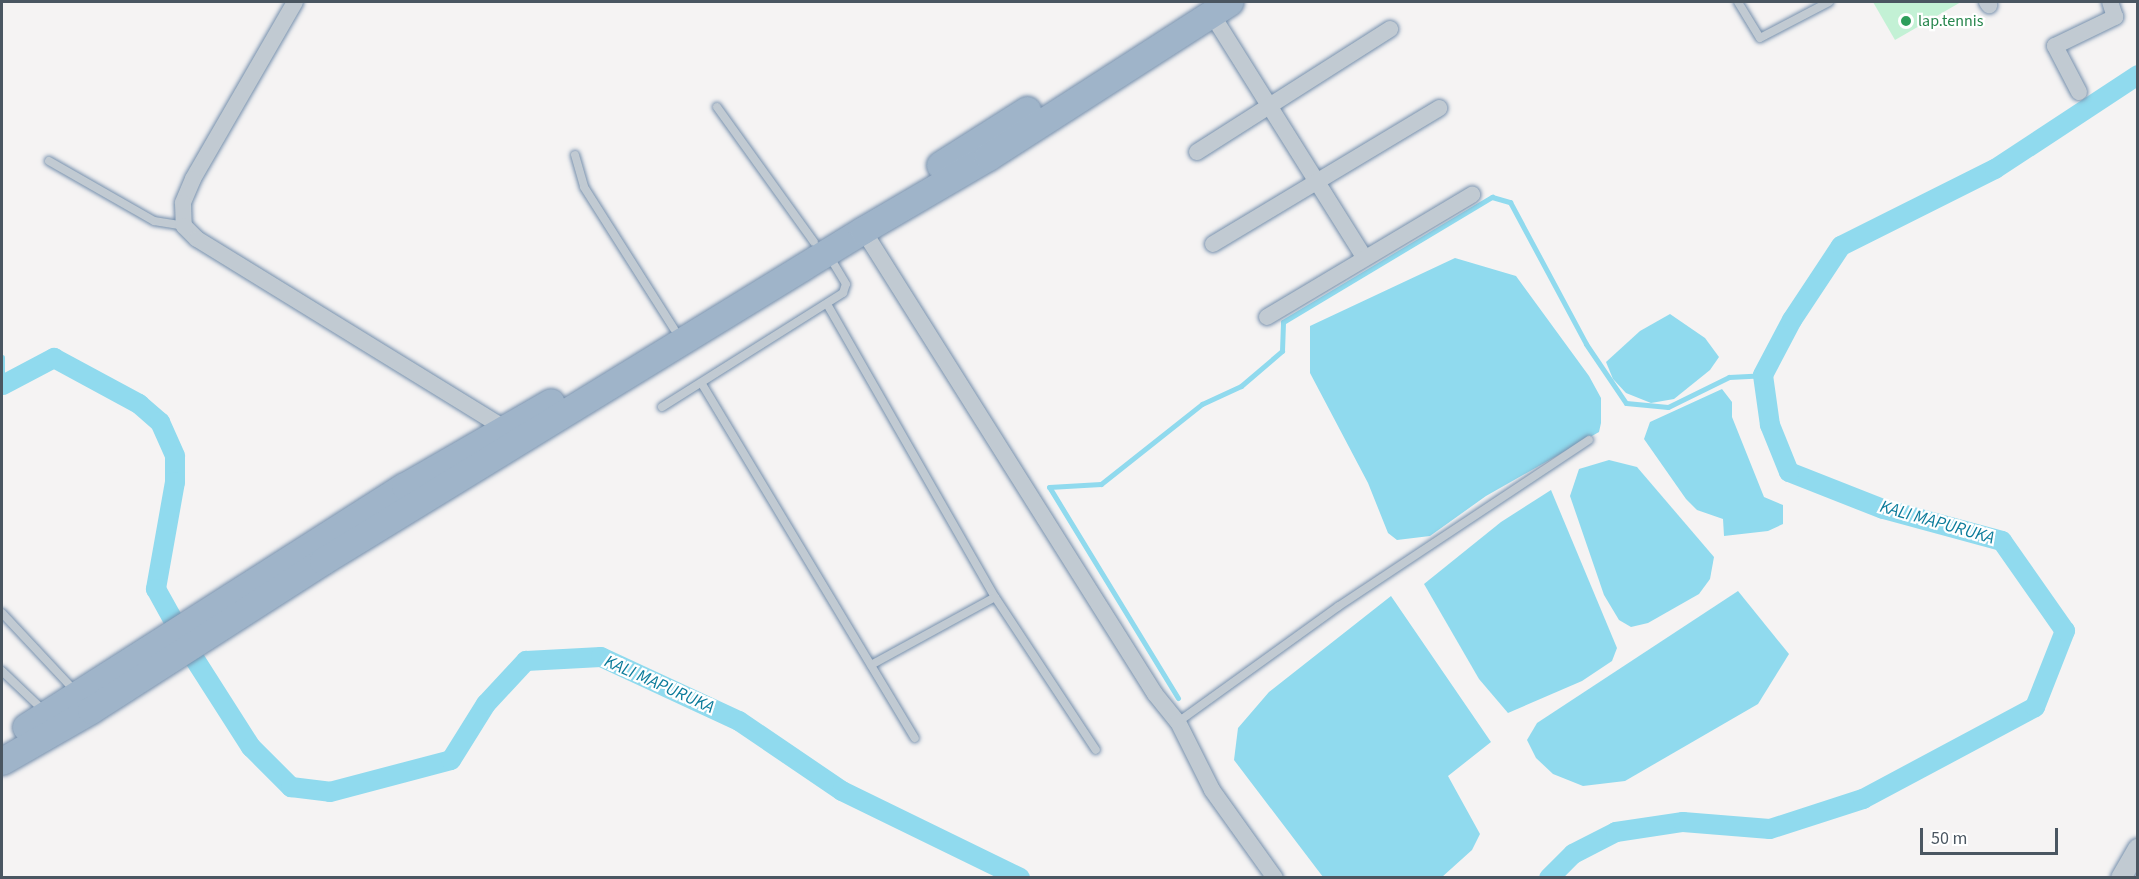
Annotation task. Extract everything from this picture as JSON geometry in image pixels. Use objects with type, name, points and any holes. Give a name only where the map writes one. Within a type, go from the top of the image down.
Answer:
[{"type":"highway","points":[[317,554],[405,486],[674,329],[821,248],[862,230],[988,157],[1213,5]]},
{"type":"highway","points":[[2,761],[53,721],[317,554],[821,248],[1213,5]]},
{"type":"highway","points":[[2,742],[53,721]]},
{"type":"street","points":[[293,2],[193,179],[183,203],[184,226],[203,243],[506,429]]},
{"type":"street","points":[[2079,92],[2055,46],[2115,17],[2110,2]]},
{"type":"street","points":[[1213,5],[1270,104],[1364,257]]},
{"type":"street","points":[[1197,152],[1390,29]]},
{"type":"street","points":[[1213,244],[1439,108]]},
{"type":"street","points":[[1267,317],[1364,257],[1472,195]]},
{"type":"street","points":[[862,230],[1142,674],[1179,722],[1212,790],[1275,878]]},
{"type":"street","points":[[2121,878],[2138,849]]},
{"type":"lane","points":[[1738,2],[1760,39],[1829,2]]},
{"type":"lane","points":[[662,407],[827,304],[846,289],[821,248],[717,107]]},
{"type":"lane","points":[[575,155],[584,187],[674,329]]},
{"type":"lane","points":[[49,161],[154,221],[184,226]]},
{"type":"lane","points":[[827,304],[995,597],[1096,750]]},
{"type":"lane","points":[[702,384],[915,738]]},
{"type":"lane","points":[[1179,722],[1339,606],[1588,440]]},
{"type":"lane","points":[[872,665],[995,597]]},
{"type":"lane","points":[[2,613],[84,702]]},
{"type":"lane","points":[[2,671],[53,721]]},
{"type":"green space","name":"lap.tennis","points":[[1873,2],[1961,2],[1895,40]]},
{"type":"water","points":[[1455,258],[1516,276],[1589,376],[1601,398],[1601,423],[1599,432],[1486,496],[1430,536],[1397,540],[1388,533],[1368,483],[1310,373],[1310,326]]},
{"type":"water","points":[[1670,314],[1705,338],[1719,357],[1710,370],[1674,399],[1651,403],[1626,393],[1613,379],[1606,362],[1640,331]]},
{"type":"water","points":[[1722,389],[1732,402],[1732,417],[1764,497],[1783,505],[1783,524],[1768,531],[1724,536],[1723,519],[1697,510],[1686,499],[1644,439],[1650,422]]},
{"type":"water","points":[[1609,460],[1637,467],[1714,557],[1710,579],[1699,594],[1648,623],[1631,627],[1619,620],[1604,595],[1570,496],[1579,469]]},
{"type":"water","points":[[1551,490],[1617,648],[1612,661],[1582,681],[1508,713],[1479,679],[1424,584],[1501,522]]},
{"type":"water","points":[[1738,591],[1789,654],[1758,704],[1625,781],[1583,786],[1553,774],[1536,758],[1527,740],[1537,723]]},
{"type":"water","points":[[1391,596],[1491,742],[1448,776],[1480,834],[1472,850],[1442,877],[1323,877],[1234,760],[1238,728],[1269,692]]},
{"type":"waterway","name":"KALI MAPURUKA","points":[[1549,878],[1573,854],[1616,832],[1683,822],[1770,829],[1863,799],[2035,707],[2065,631],[2002,541],[1883,509],[1789,472],[1770,425],[1763,375],[1792,320],[1841,246],[1995,169],[2138,75]]},
{"type":"waterway","points":[[1178,698],[1049,487],[1101,484],[1202,404],[1241,386],[1282,351],[1283,322],[1492,197],[1510,202],[1586,344],[1626,403],[1668,407],[1729,377],[1763,375]]},
{"type":"waterway","points":[[2,357],[2,387]]},
{"type":"waterway","name":"KALI MAPURUKA","points":[[3,385],[54,358],[139,404],[160,422],[175,456],[175,482],[156,589],[173,620]]},
{"type":"waterway","name":"KALI MAPURUKA","points":[[194,658],[251,747],[291,787],[330,792],[451,760],[486,704],[526,661],[601,657],[739,721],[842,791],[1020,878]]},
{"type":"place","name":"lap.tennis","points":[[1906,21]]}]
